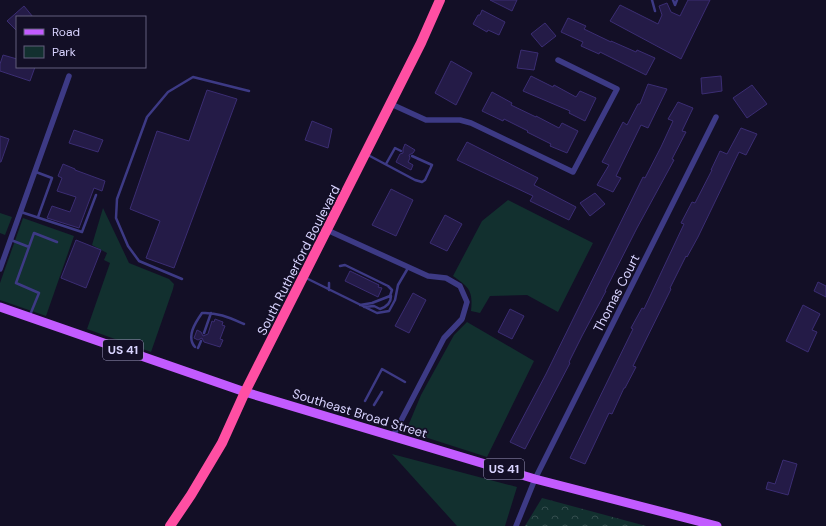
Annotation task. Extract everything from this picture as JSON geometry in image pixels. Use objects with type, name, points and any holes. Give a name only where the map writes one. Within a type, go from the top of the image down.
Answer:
[{"type":"highway","name":"South Rutherford Boulevard","points":[[170,526],[191,495],[222,443],[246,392],[391,104],[440,0]]},
{"type":"main road","name":"Southeast Broad Street","points":[[0,307],[246,392],[535,479],[717,526]]},
{"type":"street","points":[[391,104],[426,120],[460,120],[471,123],[573,172],[617,89],[558,60]]},
{"type":"street","points":[[0,269],[69,76]]},
{"type":"street","name":"Thomas Court","points":[[516,526],[535,479],[716,117]]},
{"type":"street","points":[[327,230],[408,268],[428,276],[446,278],[460,286],[467,302],[462,319],[444,338],[393,436]]},
{"type":"lane","points":[[652,0],[655,11]]},
{"type":"lane","points":[[673,0],[675,5],[678,0]]},
{"type":"lane","points":[[182,279],[139,261],[128,246],[116,218],[117,200],[123,180],[147,117],[168,92],[193,76],[249,91]]},
{"type":"lane","points":[[386,164],[395,148],[402,151]]},
{"type":"lane","points":[[366,154],[415,180],[422,182],[425,180],[432,166],[412,156]]},
{"type":"lane","points":[[35,171],[52,178],[38,217]]},
{"type":"lane","points":[[20,211],[82,232],[96,195]]},
{"type":"lane","points":[[29,317],[39,293],[16,283],[34,233],[57,242]]},
{"type":"lane","points":[[10,240],[29,247]]},
{"type":"lane","points":[[340,266],[345,265],[388,286],[392,290],[390,302],[384,307],[380,309],[374,306],[364,307]]},
{"type":"lane","points":[[304,277],[377,313],[389,312],[395,300],[398,287],[408,268]]},
{"type":"lane","points":[[329,283],[329,290]]},
{"type":"lane","points":[[394,284],[398,287]]},
{"type":"lane","points":[[360,305],[382,300],[391,294]]},
{"type":"lane","points":[[201,341],[197,348],[191,343],[191,336],[195,323],[202,313],[211,313],[231,318],[244,324]]},
{"type":"lane","points":[[204,333],[211,313]]},
{"type":"lane","points":[[365,401],[382,369],[405,382]]},
{"type":"lane","points":[[390,379],[392,375]]},
{"type":"lane","points":[[374,405],[382,392]]},
{"type":"green space","points":[[508,200],[593,243],[558,312],[527,295],[490,296],[480,313],[471,311],[471,294],[469,290],[453,276],[482,221]]},
{"type":"green space","points":[[103,208],[129,263],[169,279],[174,284],[151,352],[87,329],[110,263],[104,260],[107,253],[92,245]]},
{"type":"green space","points":[[0,213],[12,217],[5,235],[0,233]]},
{"type":"green space","points":[[23,218],[74,236],[46,316],[0,300],[0,283]]},
{"type":"green space","points":[[467,322],[534,361],[487,457],[406,431],[421,395],[454,335]]},
{"type":"green space","points":[[392,454],[517,487],[505,526],[457,526]]},
{"type":"green space","points":[[542,498],[646,526],[525,526]]},
{"type":"building","points":[[490,0],[517,0],[512,11]]},
{"type":"building","points":[[688,0],[710,0],[681,59],[610,21],[620,5],[658,24],[662,15],[659,6],[667,3],[671,12],[680,16]]},
{"type":"building","points":[[24,6],[32,16],[16,16],[16,30],[7,21]]},
{"type":"building","points":[[482,10],[505,22],[499,35],[488,30],[487,32],[473,24]]},
{"type":"building","points":[[568,18],[586,26],[584,29],[611,42],[636,52],[637,50],[655,58],[646,75],[600,52],[599,54],[581,46],[583,42],[561,32]]},
{"type":"building","points":[[545,23],[556,36],[542,47],[531,34]]},
{"type":"building","points":[[521,50],[538,53],[534,70],[517,68]]},
{"type":"building","points":[[3,55],[16,59],[16,68],[35,68],[30,81],[0,71],[0,64]]},
{"type":"building","points":[[451,61],[472,73],[456,105],[435,93]]},
{"type":"building","points":[[531,76],[553,87],[554,85],[576,97],[580,91],[596,98],[585,121],[569,113],[570,111],[523,91]]},
{"type":"building","points":[[721,76],[722,91],[702,94],[701,78]]},
{"type":"building","points":[[648,84],[667,89],[648,128],[641,125],[616,176],[621,178],[613,192],[597,185],[609,165],[602,162],[623,122],[627,125],[638,104],[640,104]]},
{"type":"building","points":[[752,85],[767,104],[747,118],[733,98]]},
{"type":"building","points":[[207,90],[237,99],[174,268],[146,258],[160,221],[130,209],[157,131],[189,141]]},
{"type":"building","points":[[492,92],[512,103],[511,105],[559,128],[562,123],[578,131],[567,153],[550,146],[551,144],[504,119],[503,121],[482,111]]},
{"type":"building","points":[[678,102],[693,108],[682,131],[686,132],[672,159],[674,160],[637,228],[569,362],[570,363],[525,449],[510,442],[546,374],[643,177],[645,178],[661,147],[673,121],[668,119]]},
{"type":"building","points":[[312,121],[332,129],[328,148],[305,140]]},
{"type":"building","points":[[741,128],[757,134],[746,155],[739,152],[698,237],[687,257],[686,256],[670,288],[671,289],[633,366],[636,367],[612,414],[609,413],[585,464],[570,458],[633,329],[631,328],[642,308],[644,309],[684,224],[681,223],[692,202],[695,203],[720,151],[727,154]]},
{"type":"building","points":[[74,130],[103,140],[98,152],[69,143]]},
{"type":"building","points":[[0,136],[9,139],[1,162],[0,162]]},
{"type":"building","points":[[467,142],[538,178],[534,185],[576,207],[569,220],[530,201],[533,196],[457,160]]},
{"type":"building","points":[[405,144],[415,150],[409,155],[410,158],[408,162],[413,165],[411,170],[396,162],[400,154],[403,153]]},
{"type":"building","points":[[63,164],[105,181],[102,191],[94,188],[79,228],[47,218],[52,206],[70,212],[76,197],[57,191],[62,178],[58,176]]},
{"type":"building","points":[[391,189],[413,200],[396,236],[372,225]]},
{"type":"building","points":[[595,193],[605,204],[590,216],[580,203]]},
{"type":"building","points":[[445,215],[462,224],[447,251],[430,243]]},
{"type":"building","points":[[76,240],[101,250],[86,288],[61,278]]},
{"type":"building","points":[[350,271],[379,285],[378,287],[382,288],[378,297],[345,281]]},
{"type":"building","points":[[818,282],[826,286],[826,297],[814,291]]},
{"type":"building","points":[[413,293],[426,300],[409,333],[395,326]]},
{"type":"building","points":[[803,305],[820,314],[812,330],[817,332],[808,352],[786,341]]},
{"type":"building","points":[[510,309],[524,316],[512,339],[498,332]]},
{"type":"building","points":[[215,319],[223,322],[222,325],[225,326],[220,339],[223,340],[220,347],[204,342],[202,338],[198,340],[194,338],[197,330],[201,332],[203,336],[208,334],[212,321],[214,322]]},
{"type":"building","points":[[783,460],[797,464],[788,495],[766,489],[768,482],[775,484]]}]
